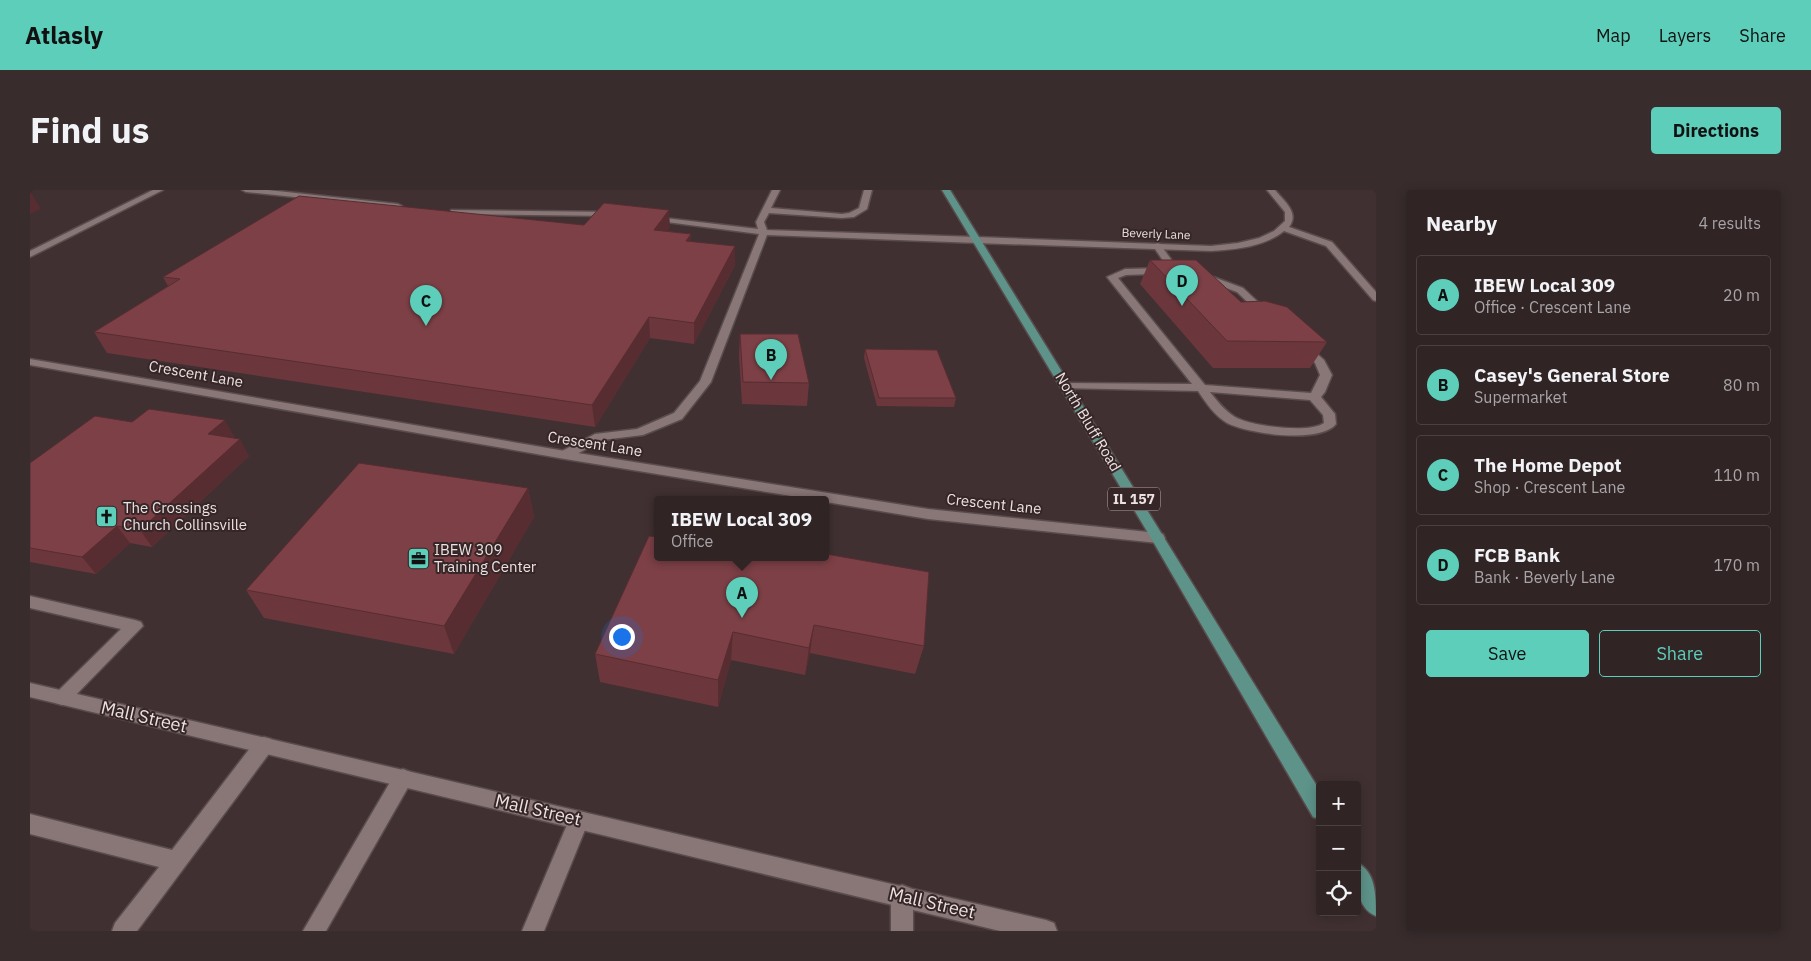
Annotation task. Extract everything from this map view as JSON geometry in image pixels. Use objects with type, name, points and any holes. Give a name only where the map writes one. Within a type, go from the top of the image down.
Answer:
[{"type":"main road","name":"North Bluff Road","points":[[946,190],[1158,538],[1316,803]]},
{"type":"main road","points":[[1361,880],[1376,904]]},
{"type":"street","points":[[30,254],[159,190]]},
{"type":"street","points":[[246,190],[408,207]]},
{"type":"street","points":[[564,455],[599,438],[639,432],[678,416],[705,382],[764,232],[760,222],[776,190]]},
{"type":"street","points":[[767,210],[842,216],[851,215],[863,209],[868,190]]},
{"type":"street","points":[[1271,190],[1289,212],[1290,221],[1284,228],[1311,236],[1329,244],[1376,298]]},
{"type":"street","points":[[443,211],[469,214],[567,213],[624,215]]},
{"type":"street","name":"Beverly Lane","points":[[639,217],[764,232],[1157,246],[1234,246],[1252,243],[1272,236],[1284,228]]},
{"type":"street","points":[[1157,246],[1175,271]]},
{"type":"street","points":[[1066,386],[1201,388],[1314,397],[1329,414],[1330,424],[1322,430],[1309,431],[1248,427],[1232,420],[1217,409],[1201,388],[1112,277],[1125,272],[1175,271],[1205,276],[1240,290],[1275,322]]},
{"type":"street","points":[[1294,339],[1320,362],[1326,376],[1319,392],[1314,397]]},
{"type":"street","name":"Crescent Lane","points":[[30,362],[564,455],[817,496]]},
{"type":"street","name":"Crescent Lane","points":[[829,498],[928,514],[1158,538]]},
{"type":"street","points":[[30,602],[136,626],[62,698]]},
{"type":"street","name":"Mall Street","points":[[30,690],[1046,931]]},
{"type":"street","points":[[122,931],[264,746]]},
{"type":"street","points":[[314,931],[403,778]]},
{"type":"street","points":[[533,931],[579,820]]},
{"type":"street","points":[[30,824],[176,861]]},
{"type":"street","points":[[902,896],[902,931]]},
{"type":"building","points":[[299,196],[584,225],[604,203],[669,210],[654,230],[691,234],[686,241],[735,246],[694,323],[649,317],[592,405],[94,332],[180,279],[163,277]]},
{"type":"building","points":[[1150,260],[1196,260],[1241,302],[1265,301],[1287,307],[1327,342],[1227,341]]},
{"type":"building","points":[[740,334],[798,334],[809,383],[743,382]]},
{"type":"building","points":[[865,349],[937,350],[956,398],[879,398]]},
{"type":"building","name":"The Crossings Church Collinsville","points":[[149,409],[225,420],[208,434],[240,439],[140,530],[117,526],[82,557],[30,548],[30,463],[95,416],[132,422]]},
{"type":"building","points":[[359,463],[528,488],[444,626],[246,590]]},
{"type":"building","points":[[649,536],[654,537],[654,561],[829,561],[829,555],[929,572],[924,646],[814,625],[809,648],[733,632],[718,680],[595,654]]},
{"type":"place","name":"FCB Bank","points":[[1182,306]]},
{"type":"place","name":"The Home Depot","points":[[426,326]]},
{"type":"place","name":"Casey's General Store","points":[[771,380]]},
{"type":"place","name":"The Crossings Church Collinsville","points":[[107,517]]},
{"type":"place","name":"IBEW 309 Training Center","points":[[418,559]]},
{"type":"place","name":"IBEW Local 309","points":[[742,618]]}]
